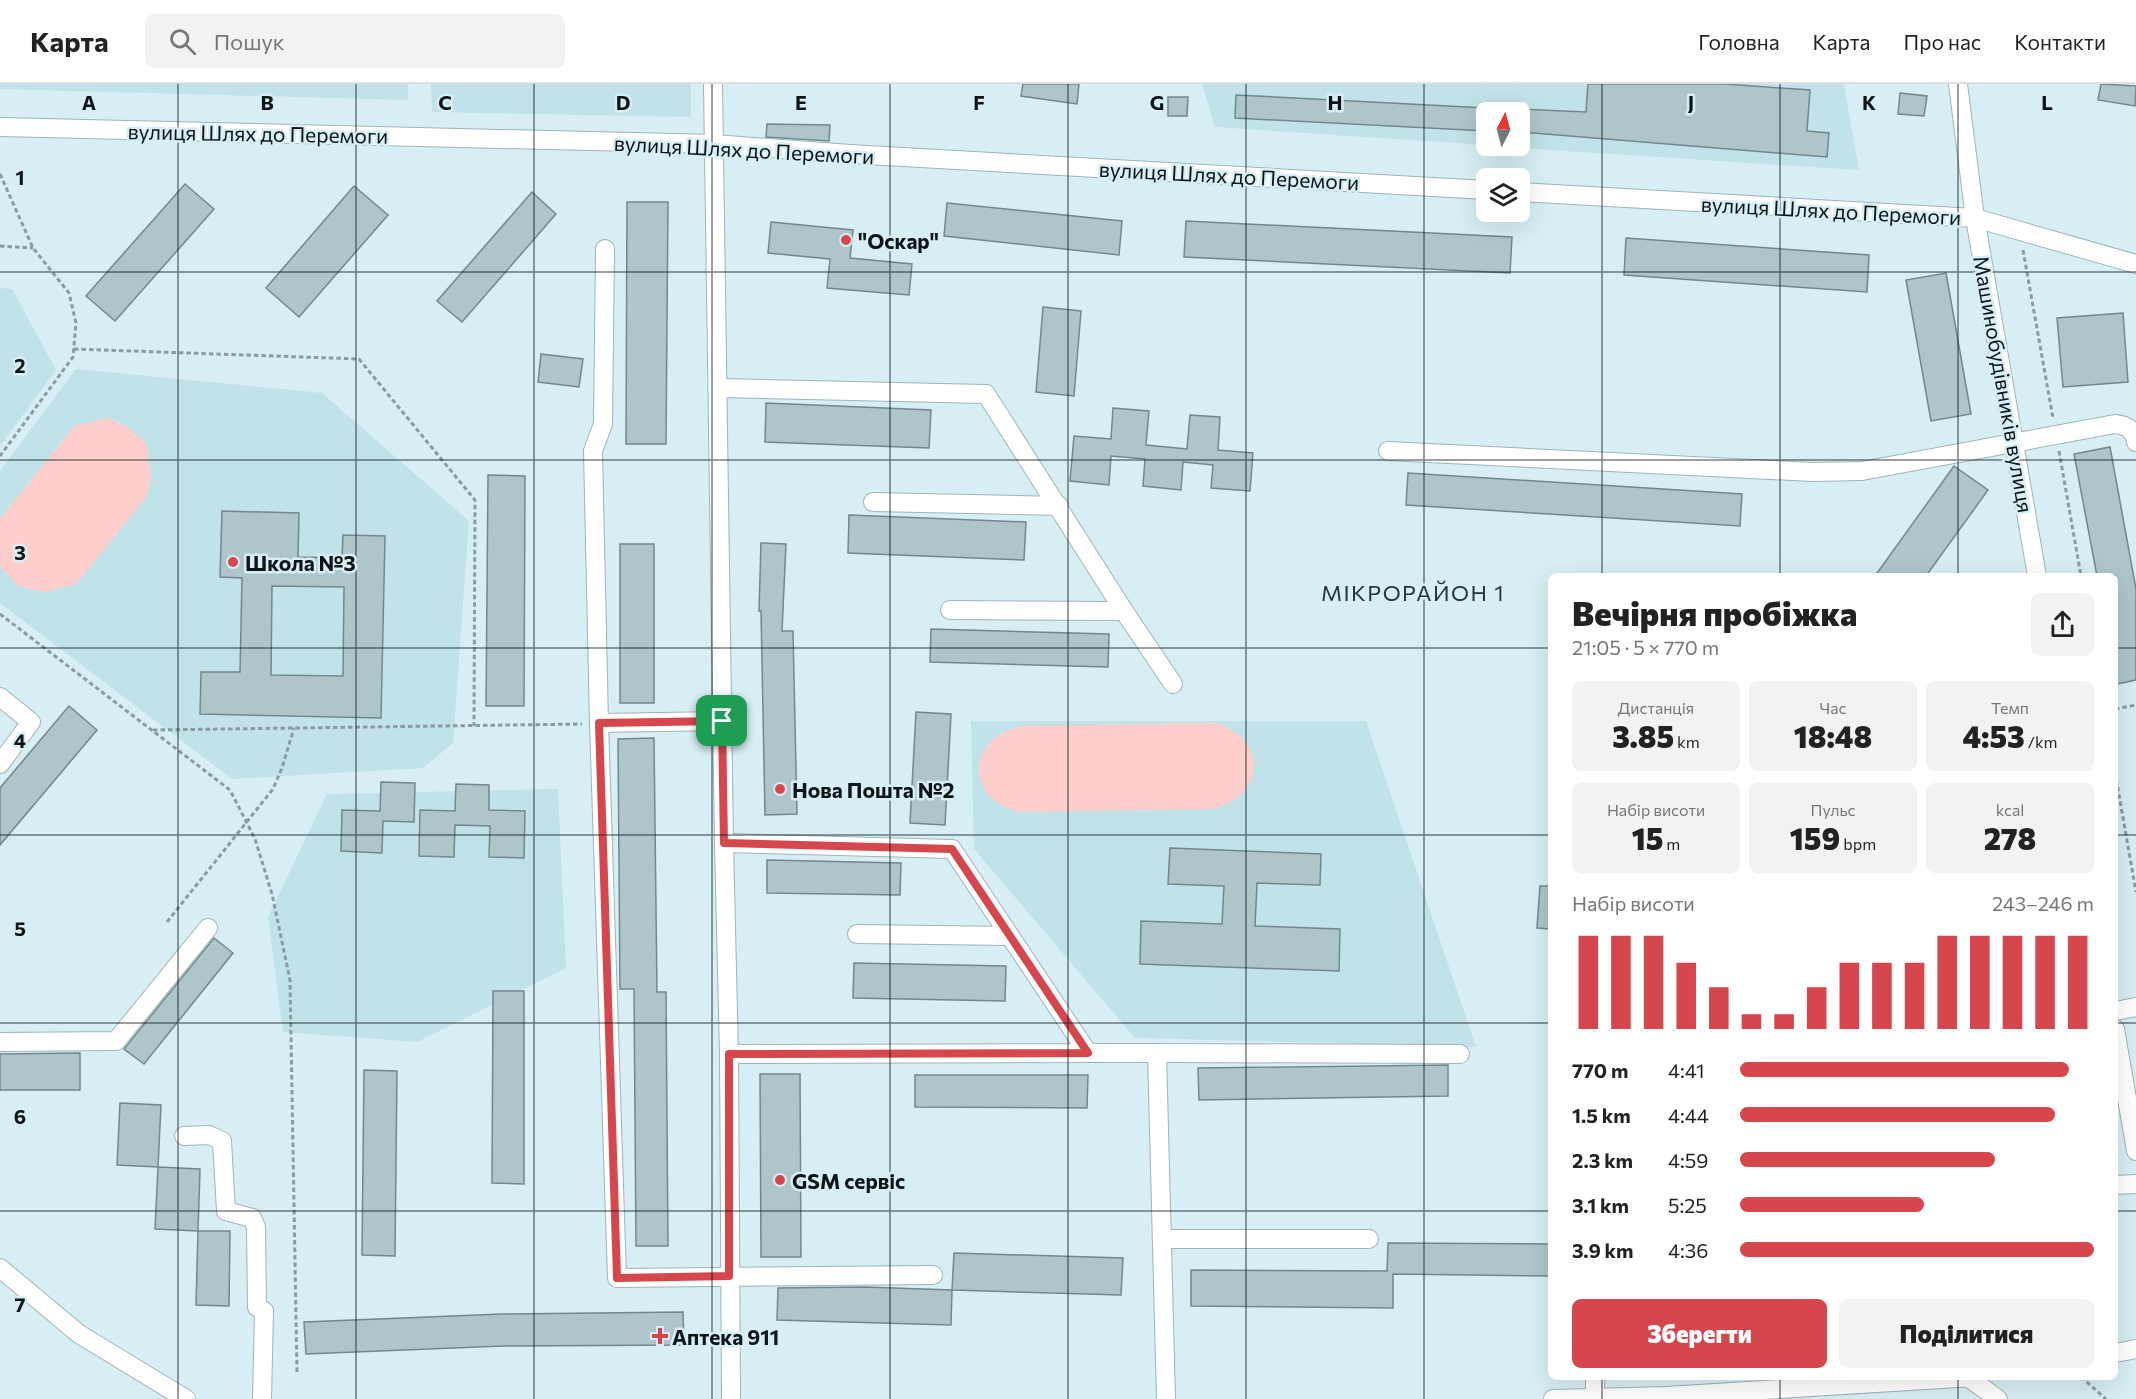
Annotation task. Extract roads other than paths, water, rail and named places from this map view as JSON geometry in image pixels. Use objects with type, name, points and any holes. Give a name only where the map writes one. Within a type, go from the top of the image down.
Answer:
[{"type":"street","points":[[713,84],[729,1054],[731,1399]]},
{"type":"street","name":"Машинобудівників вулиця","points":[[1958,84],[1975,218],[2036,573]]},
{"type":"street","name":"вулиця Шлях до Перемоги","points":[[0,127],[714,144],[1476,189]]},
{"type":"street","name":"вулиця Шлях до Перемоги","points":[[1530,193],[1975,218],[2136,264]]},
{"type":"street","points":[[605,249],[603,424],[593,451],[599,723],[617,1278],[933,1275]]},
{"type":"street","points":[[718,388],[986,394],[1173,684]]},
{"type":"street","points":[[1388,451],[1813,472],[1862,471],[2115,424],[2129,428],[2135,435],[2136,442]]},
{"type":"street","points":[[873,502],[1059,506]]},
{"type":"street","points":[[950,610],[1124,611]]},
{"type":"street","points":[[0,697],[32,722],[0,764]]},
{"type":"street","points":[[599,723],[722,721]]},
{"type":"street","points":[[724,843],[952,849],[1088,1053]]},
{"type":"street","points":[[0,1042],[117,1041],[207,928]]},
{"type":"street","points":[[857,934],[1010,936]]},
{"type":"street","points":[[2118,1010],[2136,1007]]},
{"type":"street","points":[[2118,1046],[2136,1151]]},
{"type":"street","points":[[1157,1053],[1166,1399]]},
{"type":"street","points":[[729,1054],[1460,1054]]},
{"type":"street","points":[[184,1136],[209,1135],[222,1141],[226,1211],[252,1218],[256,1227],[257,1307],[264,1311],[262,1399]]},
{"type":"street","points":[[2118,1185],[2136,1184]]},
{"type":"street","points":[[1162,1239],[1370,1239]]},
{"type":"street","points":[[0,1268],[79,1334],[186,1399]]},
{"type":"street","points":[[2118,1352],[2136,1349]]},
{"type":"street","points":[[1595,1380],[1595,1398]]},
{"type":"street","points":[[1553,1399],[1666,1397],[1926,1380]]},
{"type":"street","points":[[1976,1380],[1998,1399]]},
{"type":"place","name":"\"Оскар\"","points":[[846,240]]},
{"type":"place","name":"Школа №3","points":[[233,562]]},
{"type":"place","name":"Нова Пошта №2","points":[[780,789]]},
{"type":"place","name":"GSM сервіс","points":[[780,1180]]},
{"type":"place","name":"Аптека 911","points":[[660,1336]]},
{"type":"district","name":"МІКРОРАЙОН 1","points":[[1413,592]]}]
